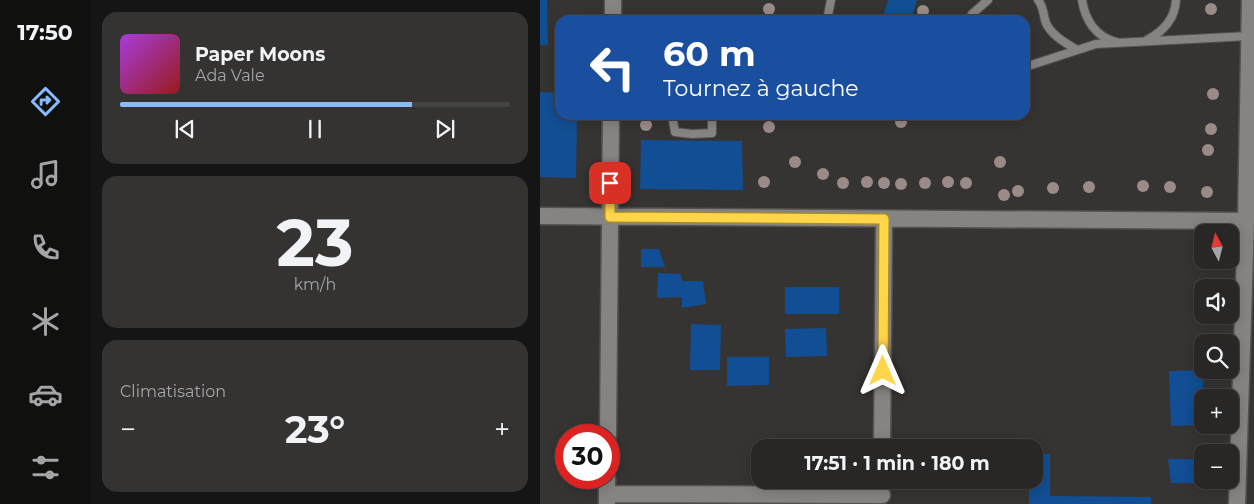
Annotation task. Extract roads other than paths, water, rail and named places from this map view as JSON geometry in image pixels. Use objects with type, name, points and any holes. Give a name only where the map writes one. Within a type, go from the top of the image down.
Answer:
[{"type":"street","points":[[613,0],[613,15]]},
{"type":"street","points":[[1237,504],[1251,96],[1250,0]]},
{"type":"street","points":[[608,424],[611,120]]},
{"type":"street","points":[[540,216],[1246,221]]},
{"type":"street","points":[[882,439],[884,219]]},
{"type":"street","points":[[607,499],[882,493]]},
{"type":"lane","points":[[828,15],[831,0]]},
{"type":"lane","points":[[972,15],[988,0]]},
{"type":"lane","points":[[1038,0],[1042,4],[1046,24],[1057,38],[1077,50]]},
{"type":"lane","points":[[1082,0],[1083,11],[1090,24],[1101,35],[1114,41],[1129,42]]},
{"type":"lane","points":[[1144,42],[1158,34],[1170,22],[1176,6],[1176,0]]},
{"type":"lane","points":[[1030,65],[1096,44],[1249,36]]},
{"type":"lane","points":[[673,120],[675,132],[692,134],[712,133],[712,120]]}]
